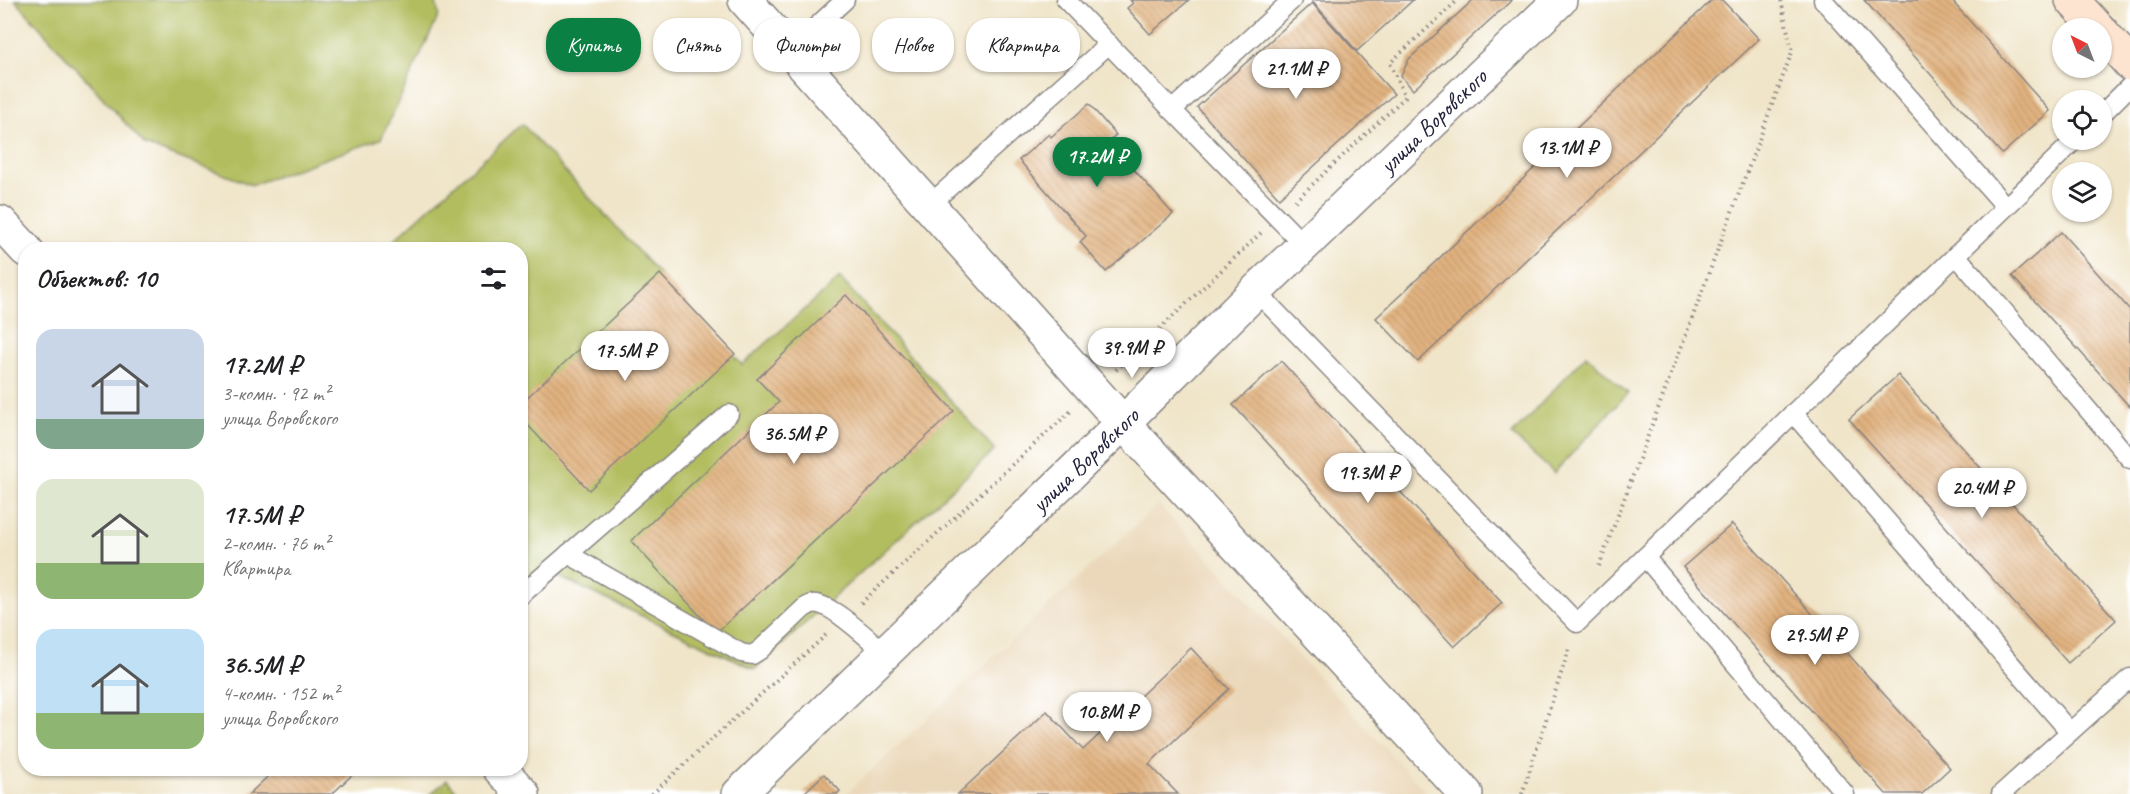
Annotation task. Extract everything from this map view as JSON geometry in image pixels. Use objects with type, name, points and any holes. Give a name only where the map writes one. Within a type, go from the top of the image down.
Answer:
[{"type":"street","points":[[745,0],[762,18]]},
{"type":"street","name":"улица Воровского","points":[[739,794],[1123,423],[1256,291],[1560,0]]},
{"type":"street","points":[[2072,0],[2089,18]]},
{"type":"street","points":[[2112,43],[2130,64]]},
{"type":"street","points":[[811,72],[1123,423],[1466,794]]},
{"type":"street","points":[[0,222],[19,242]]},
{"type":"street","points":[[506,776],[523,794]]},
{"type":"lane","points":[[826,18],[845,0]]},
{"type":"lane","points":[[1066,0],[1304,245]]},
{"type":"lane","points":[[1172,110],[1292,0]]},
{"type":"lane","points":[[1823,0],[2006,207]]},
{"type":"lane","points":[[929,205],[1109,44]]},
{"type":"lane","points":[[2112,104],[2130,86]]},
{"type":"lane","points":[[1256,291],[1577,623],[2065,150]]},
{"type":"lane","points":[[1956,255],[2130,459]]},
{"type":"lane","points":[[1793,413],[2070,732]]},
{"type":"lane","points":[[528,589],[729,414]]},
{"type":"lane","points":[[568,554],[741,652],[752,655],[804,608],[811,604],[819,604],[845,618],[885,653]]},
{"type":"lane","points":[[1645,557],[1845,794]]},
{"type":"lane","points":[[2001,794],[2130,678]]},
{"type":"path","points":[[1598,568],[1792,52],[1781,0]]},
{"type":"path","points":[[1522,794],[1577,623]]},
{"type":"shaded area","points":[[1158,504],[1428,794],[846,794]]},
{"type":"green space","points":[[15,0],[435,0],[439,15],[381,139],[252,185],[145,145]]},
{"type":"green space","points":[[522,124],[742,365],[840,278],[995,450],[755,669],[555,575],[528,599],[528,242],[392,242]]},
{"type":"green space","points":[[1586,355],[1628,393],[1554,473],[1512,435]]},
{"type":"green space","points":[[447,780],[459,794],[430,794]]},
{"type":"building","points":[[1130,0],[1189,0],[1150,34],[1127,8],[1133,3]]},
{"type":"building","points":[[1311,0],[1413,0],[1357,51]]},
{"type":"building","points":[[1473,0],[1512,0],[1413,90],[1401,76],[1409,59]]},
{"type":"building","points":[[1712,0],[1722,0],[1759,39],[1418,362],[1376,318]]},
{"type":"building","points":[[1864,0],[1951,0],[2050,111],[2002,154]]},
{"type":"building","points":[[1312,3],[1394,94],[1279,198],[1197,107]]},
{"type":"building","points":[[1089,104],[1116,135],[1109,141],[1173,214],[1106,272],[1080,242],[1086,236],[1019,160],[1049,134],[1051,137]]},
{"type":"building","points":[[2061,232],[2130,310],[2130,407],[2012,276]]},
{"type":"building","points":[[660,274],[735,354],[589,490],[528,425],[528,397]]},
{"type":"building","points":[[846,295],[954,411],[716,633],[631,541],[779,402],[757,379]]},
{"type":"building","points":[[1281,361],[1502,603],[1454,647],[1233,405]]},
{"type":"building","points":[[1898,375],[2116,620],[2068,663],[1849,419]]},
{"type":"building","points":[[1732,524],[1950,768],[1922,794],[1886,794],[1683,567]]},
{"type":"building","points":[[1191,648],[1229,689],[1149,764],[1178,794],[958,794],[1047,711],[1083,750]]},
{"type":"building","points":[[824,774],[840,791],[837,794],[803,794]]},
{"type":"building","points":[[268,776],[351,776],[332,794],[249,794]]}]
